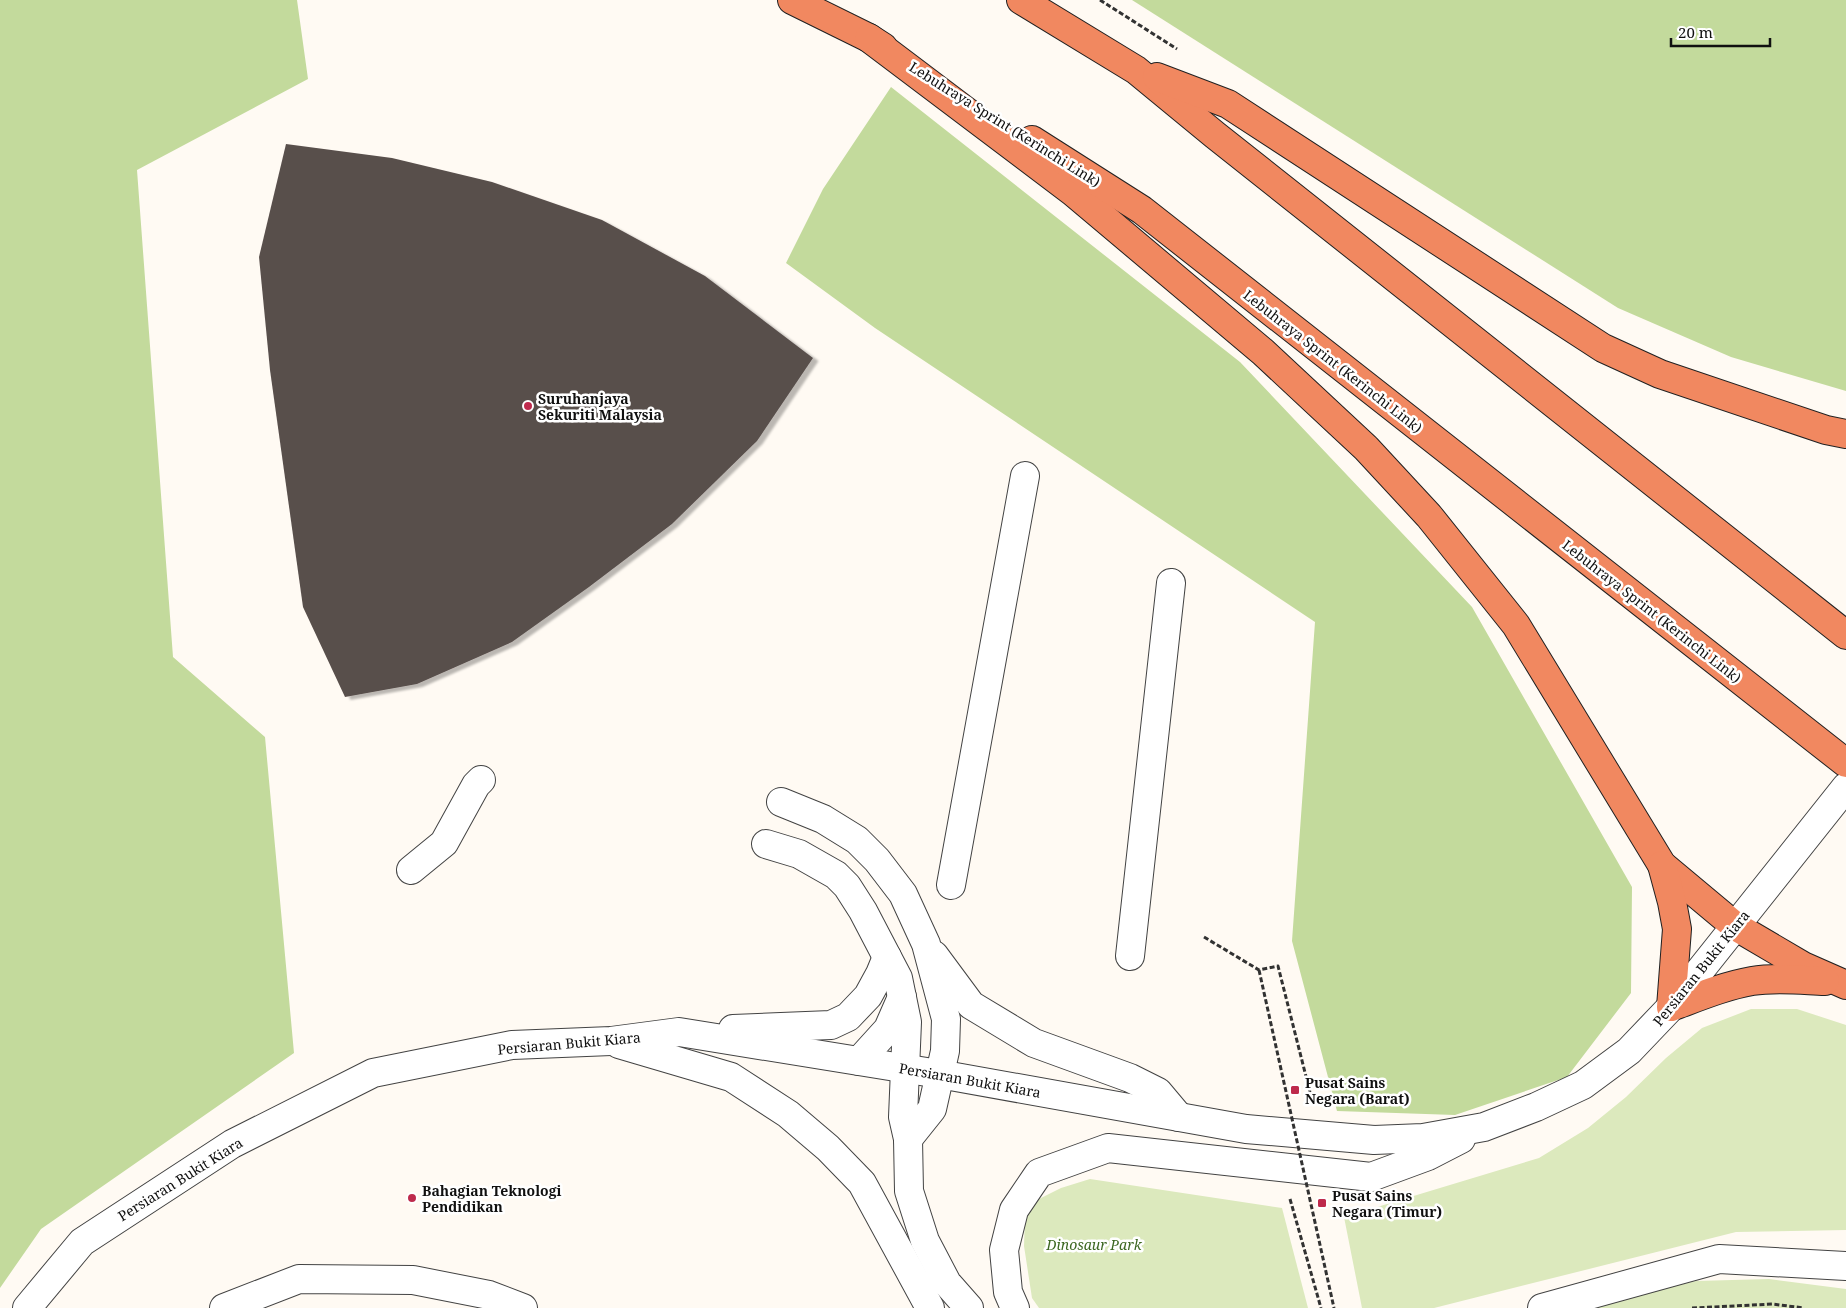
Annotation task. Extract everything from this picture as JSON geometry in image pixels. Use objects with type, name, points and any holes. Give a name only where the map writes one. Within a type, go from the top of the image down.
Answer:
[{"type":"highway","name":"Lebuhraya Sprint (Kerinchi Link)","points":[[792,0],[869,38],[1142,210],[1846,764]]},
{"type":"highway","points":[[1021,0],[1136,70],[1215,135],[1846,635]]},
{"type":"highway","points":[[869,38],[1073,192],[1263,352],[1366,448],[1429,516],[1516,625],[1662,865],[1677,929],[1671,1007],[1729,986],[1754,980],[1778,979],[1841,983]]},
{"type":"highway","points":[[1136,70],[1228,104],[1603,348],[1660,374],[1826,430],[1846,434]]},
{"type":"highway","points":[[1662,865],[1735,926],[1803,966],[1841,983]]},
{"type":"street","points":[[951,886],[1025,476]]},
{"type":"street","points":[[1130,956],[1171,583]]},
{"type":"street","points":[[411,870],[444,843],[476,785],[481,780]]},
{"type":"street","name":"Persiaran Bukit Kiara","points":[[27,1308],[82,1242],[232,1144],[373,1073],[512,1045],[611,1041],[679,1032],[939,1074],[1246,1130],[1374,1140],[1423,1138],[1484,1127],[1536,1107],[1583,1085],[1629,1051],[1671,1007],[1846,787]]},
{"type":"street","points":[[781,802],[823,819],[857,840],[877,860],[903,894],[926,944],[946,1019],[945,1051],[932,1109],[908,1140]]},
{"type":"street","points":[[836,875],[857,840]]},
{"type":"street","points":[[766,844],[799,854],[836,875],[846,886],[862,912],[898,978],[907,1022],[902,1117],[908,1140],[909,1191],[925,1241],[947,1283],[969,1308]]},
{"type":"street","points":[[926,944],[971,1005],[1034,1043],[1130,1078],[1158,1092],[1179,1117]]},
{"type":"street","points":[[679,1032],[831,1025],[848,1017],[868,996],[887,957]]},
{"type":"street","points":[[859,1061],[888,1029],[902,997]]},
{"type":"street","points":[[611,1041],[731,1077],[788,1114],[828,1148],[862,1183],[930,1308]]},
{"type":"street","points":[[1014,1308],[1008,1292],[1004,1250],[1014,1210],[1039,1173],[1108,1148],[1371,1177],[1428,1156],[1484,1127]]},
{"type":"street","points":[[1542,1308],[1720,1259],[1846,1266]]},
{"type":"street","points":[[224,1308],[299,1279],[412,1280],[489,1295],[523,1308]]},
{"type":"path","points":[[1204,937],[1259,970],[1278,966],[1322,1136]]},
{"type":"path","points":[[1259,970],[1334,1308]]},
{"type":"path","points":[[1296,1218],[1321,1308]]},
{"type":"path","points":[[1692,1308],[1772,1304],[1804,1308]]},
{"type":"green space","points":[[0,0],[297,0],[308,79],[137,170],[173,657],[265,737],[294,1053],[41,1229],[0,1288]]},
{"type":"green space","points":[[1132,0],[1846,0],[1846,391],[1731,357],[1618,308]]},
{"type":"green space","points":[[891,87],[1240,362],[1472,607],[1632,887],[1631,993],[1567,1077],[1455,1115],[1337,1111],[1292,941],[1315,622],[875,328],[786,263],[823,189]]},
{"type":"green space","points":[[1751,1009],[1797,1009],[1846,1025],[1846,1230],[1736,1232],[1434,1308],[1362,1308],[1344,1217],[1539,1158],[1588,1128],[1626,1097],[1666,1058],[1702,1028]]},
{"type":"green space","name":"Dinosaur Park","points":[[1090,1179],[1282,1208],[1308,1308],[1039,1308],[1032,1298],[1024,1246],[1025,1218],[1037,1200],[1061,1188]]},
{"type":"green space","points":[[1769,1279],[1846,1289],[1846,1308],[1581,1308],[1696,1281]]},
{"type":"building","name":"Suruhanjaya Sekuriti Malaysia","points":[[286,144],[392,158],[492,182],[602,220],[705,276],[813,358],[757,441],[672,524],[589,587],[512,642],[417,684],[345,697],[303,607],[270,370],[259,257]]},
{"type":"place","name":"Suruhanjaya Sekuriti Malaysia","points":[[528,406]]},
{"type":"place","name":"Pusat Sains Negara (Barat)","points":[[1295,1090]]},
{"type":"place","name":"Bahagian Teknologi Pendidikan","points":[[412,1198]]},
{"type":"place","name":"Pusat Sains Negara (Timur)","points":[[1322,1203]]}]
